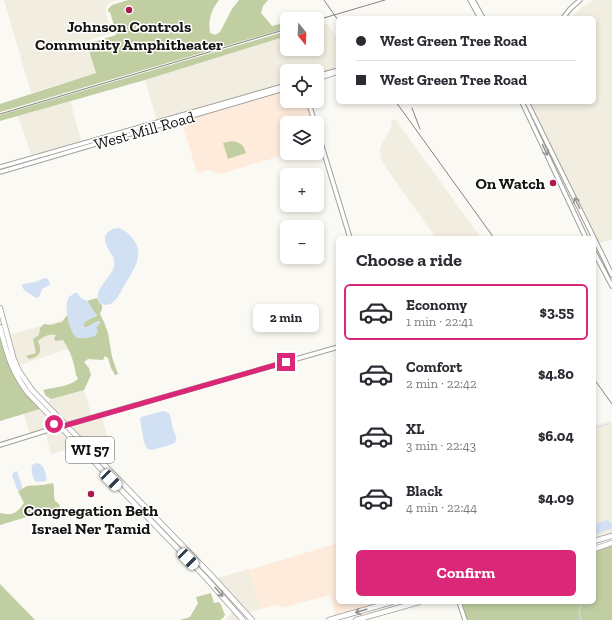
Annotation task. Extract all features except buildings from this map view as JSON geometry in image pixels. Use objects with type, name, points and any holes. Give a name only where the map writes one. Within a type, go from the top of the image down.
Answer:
[{"type":"main road","points":[[470,0],[480,16]]},
{"type":"main road","points":[[473,0],[481,16]]},
{"type":"main road","points":[[565,16],[580,0]]},
{"type":"main road","points":[[324,74],[336,71]]},
{"type":"main road","points":[[324,76],[336,72]]},
{"type":"main road","name":"West Mill Road","points":[[0,168],[280,86]]},
{"type":"main road","name":"West Mill Road","points":[[0,172],[280,90]]},
{"type":"main road","points":[[523,104],[585,236]]},
{"type":"main road","points":[[528,104],[593,236]]},
{"type":"main road","points":[[324,153],[349,236]]},
{"type":"main road","points":[[596,242],[610,266],[612,275]]},
{"type":"main road","points":[[596,256],[612,286]]},
{"type":"main road","points":[[603,269],[610,266]]},
{"type":"main road","name":"WI 57","points":[[0,308],[14,360],[19,371],[32,390],[63,426],[206,578],[241,618]]},
{"type":"main road","name":"WI 57","points":[[0,327],[9,361],[15,374],[28,393],[54,420],[63,426],[210,574],[252,620]]},
{"type":"main road","points":[[0,445],[336,348]]},
{"type":"main road","points":[[53,429],[54,420]]},
{"type":"main road","points":[[596,540],[612,536]]},
{"type":"main road","points":[[596,548],[612,543]]},
{"type":"main road","points":[[330,620],[385,604]]},
{"type":"main road","points":[[356,620],[412,604]]},
{"type":"main road","points":[[460,604],[465,620]]},
{"type":"shaded area","points":[[4,0],[118,0],[111,2],[106,7],[111,33],[86,41],[96,73],[31,93]]},
{"type":"shaded area","points":[[594,0],[612,0],[612,240],[599,243],[531,104],[596,104],[596,16],[572,16],[582,7]]},
{"type":"shaded area","points":[[327,24],[336,35],[336,69],[324,73],[324,64],[280,64],[280,85],[157,121],[145,80],[280,38],[280,56],[324,56],[324,25]]},
{"type":"shaded area","points":[[280,93],[280,108],[308,108],[311,116],[280,116],[280,156],[220,174],[208,170],[197,173],[183,121]]},
{"type":"shaded area","points":[[70,101],[82,143],[32,157],[18,116]]},
{"type":"shaded area","points":[[392,119],[396,120],[480,236],[435,236],[385,166],[381,158],[380,150],[382,143],[391,128]]},
{"type":"shaded area","points":[[63,320],[71,348],[17,366],[8,335]]},
{"type":"shaded area","points":[[84,390],[92,418],[65,425],[47,404],[51,399]]},
{"type":"shaded area","points":[[43,408],[54,420],[53,428],[60,427],[79,446],[51,454],[45,431],[30,436],[24,414]]},
{"type":"shaded area","points":[[102,417],[108,439],[114,445],[100,458],[73,429],[73,425]]},
{"type":"shaded area","points":[[610,421],[612,424],[612,536],[596,540],[596,424]]},
{"type":"shaded area","points":[[336,544],[336,604],[380,605],[336,618],[330,595],[281,608],[279,604],[261,609],[249,570]]},
{"type":"shaded area","points":[[249,569],[261,609],[246,613],[214,579]]},
{"type":"shaded area","points":[[234,610],[242,620],[225,620]]},
{"type":"green space","points":[[128,0],[219,0],[212,12],[209,23],[210,33],[215,35],[220,32],[232,9],[239,0],[268,0],[263,6],[261,13],[272,26],[280,24],[280,30],[0,112],[0,104],[96,73],[87,44],[116,35],[110,12],[108,12],[108,9],[112,5]]},
{"type":"green space","points":[[280,33],[280,38],[145,80],[0,121],[0,115]]},
{"type":"green space","points":[[232,141],[241,144],[246,153],[228,159],[223,143]]},
{"type":"green space","points":[[97,298],[102,305],[100,314],[108,333],[112,357],[118,374],[115,375],[108,358],[105,356],[103,360],[88,359],[84,362],[89,368],[91,375],[84,390],[51,399],[46,396],[43,390],[66,385],[78,379],[73,362],[68,348],[63,340],[56,341],[54,339],[56,335],[46,336],[38,341],[40,353],[29,359],[26,356],[36,353],[33,339],[39,335],[40,328],[44,324],[50,325],[62,322],[67,315],[74,335],[79,338],[86,338],[100,323],[98,321],[85,328],[83,325],[84,322],[97,315],[87,301]]},
{"type":"green space","points":[[0,334],[8,363],[17,382],[40,409],[0,421]]},
{"type":"green space","points":[[53,483],[55,501],[60,507],[0,525],[0,513],[14,513],[24,503],[18,491],[27,486]]},
{"type":"green space","points":[[612,546],[612,620],[467,620],[463,604],[596,604],[596,550]]},
{"type":"green space","points":[[0,584],[35,620],[0,620]]},
{"type":"green space","points":[[211,593],[214,603],[219,602],[225,615],[221,620],[180,620],[190,617],[198,603],[196,597]]},
{"type":"water","points":[[119,228],[127,232],[137,245],[138,257],[134,269],[117,298],[112,303],[105,305],[99,301],[99,292],[113,270],[114,263],[113,257],[107,247],[105,237],[110,230]]},
{"type":"water","points":[[45,278],[49,281],[50,285],[42,289],[39,297],[36,298],[24,290],[22,286],[23,284],[35,282]]},
{"type":"water","points":[[75,293],[78,293],[80,297],[87,301],[97,315],[96,317],[90,318],[85,322],[83,325],[85,328],[99,321],[101,322],[96,327],[98,331],[95,336],[79,338],[74,335],[68,320],[67,303],[69,297]]},
{"type":"water","points":[[163,411],[169,413],[170,415],[176,441],[173,444],[152,450],[147,449],[144,442],[140,420],[141,417]]},
{"type":"water","points":[[37,463],[42,465],[46,475],[46,481],[36,482],[34,478],[32,465]]},
{"type":"water","points":[[17,471],[22,486],[20,491],[17,489],[12,475]]},
{"type":"water","points":[[607,520],[612,523],[612,529],[596,535],[596,524]]},
{"type":"waterway","points":[[596,427],[608,424]]},
{"type":"waterway","points":[[581,604],[579,611],[581,620]]},
{"type":"railway","points":[[324,0],[336,17]]},
{"type":"railway","points":[[324,18],[385,0]]},
{"type":"railway","points":[[0,114],[280,31]]},
{"type":"railway","points":[[397,104],[493,236]]},
{"type":"railway","points":[[412,108],[420,129]]},
{"type":"railway","points":[[596,382],[612,404]]},
{"type":"place","name":"Johnson Controls Community Amphitheater","points":[[129,10]]},
{"type":"place","name":"On Watch","points":[[553,183]]},
{"type":"place","name":"Congregation Beth Israel Ner Tamid","points":[[91,494]]},
{"type":"route","points":[[54,424],[53,429],[286,362]]}]
